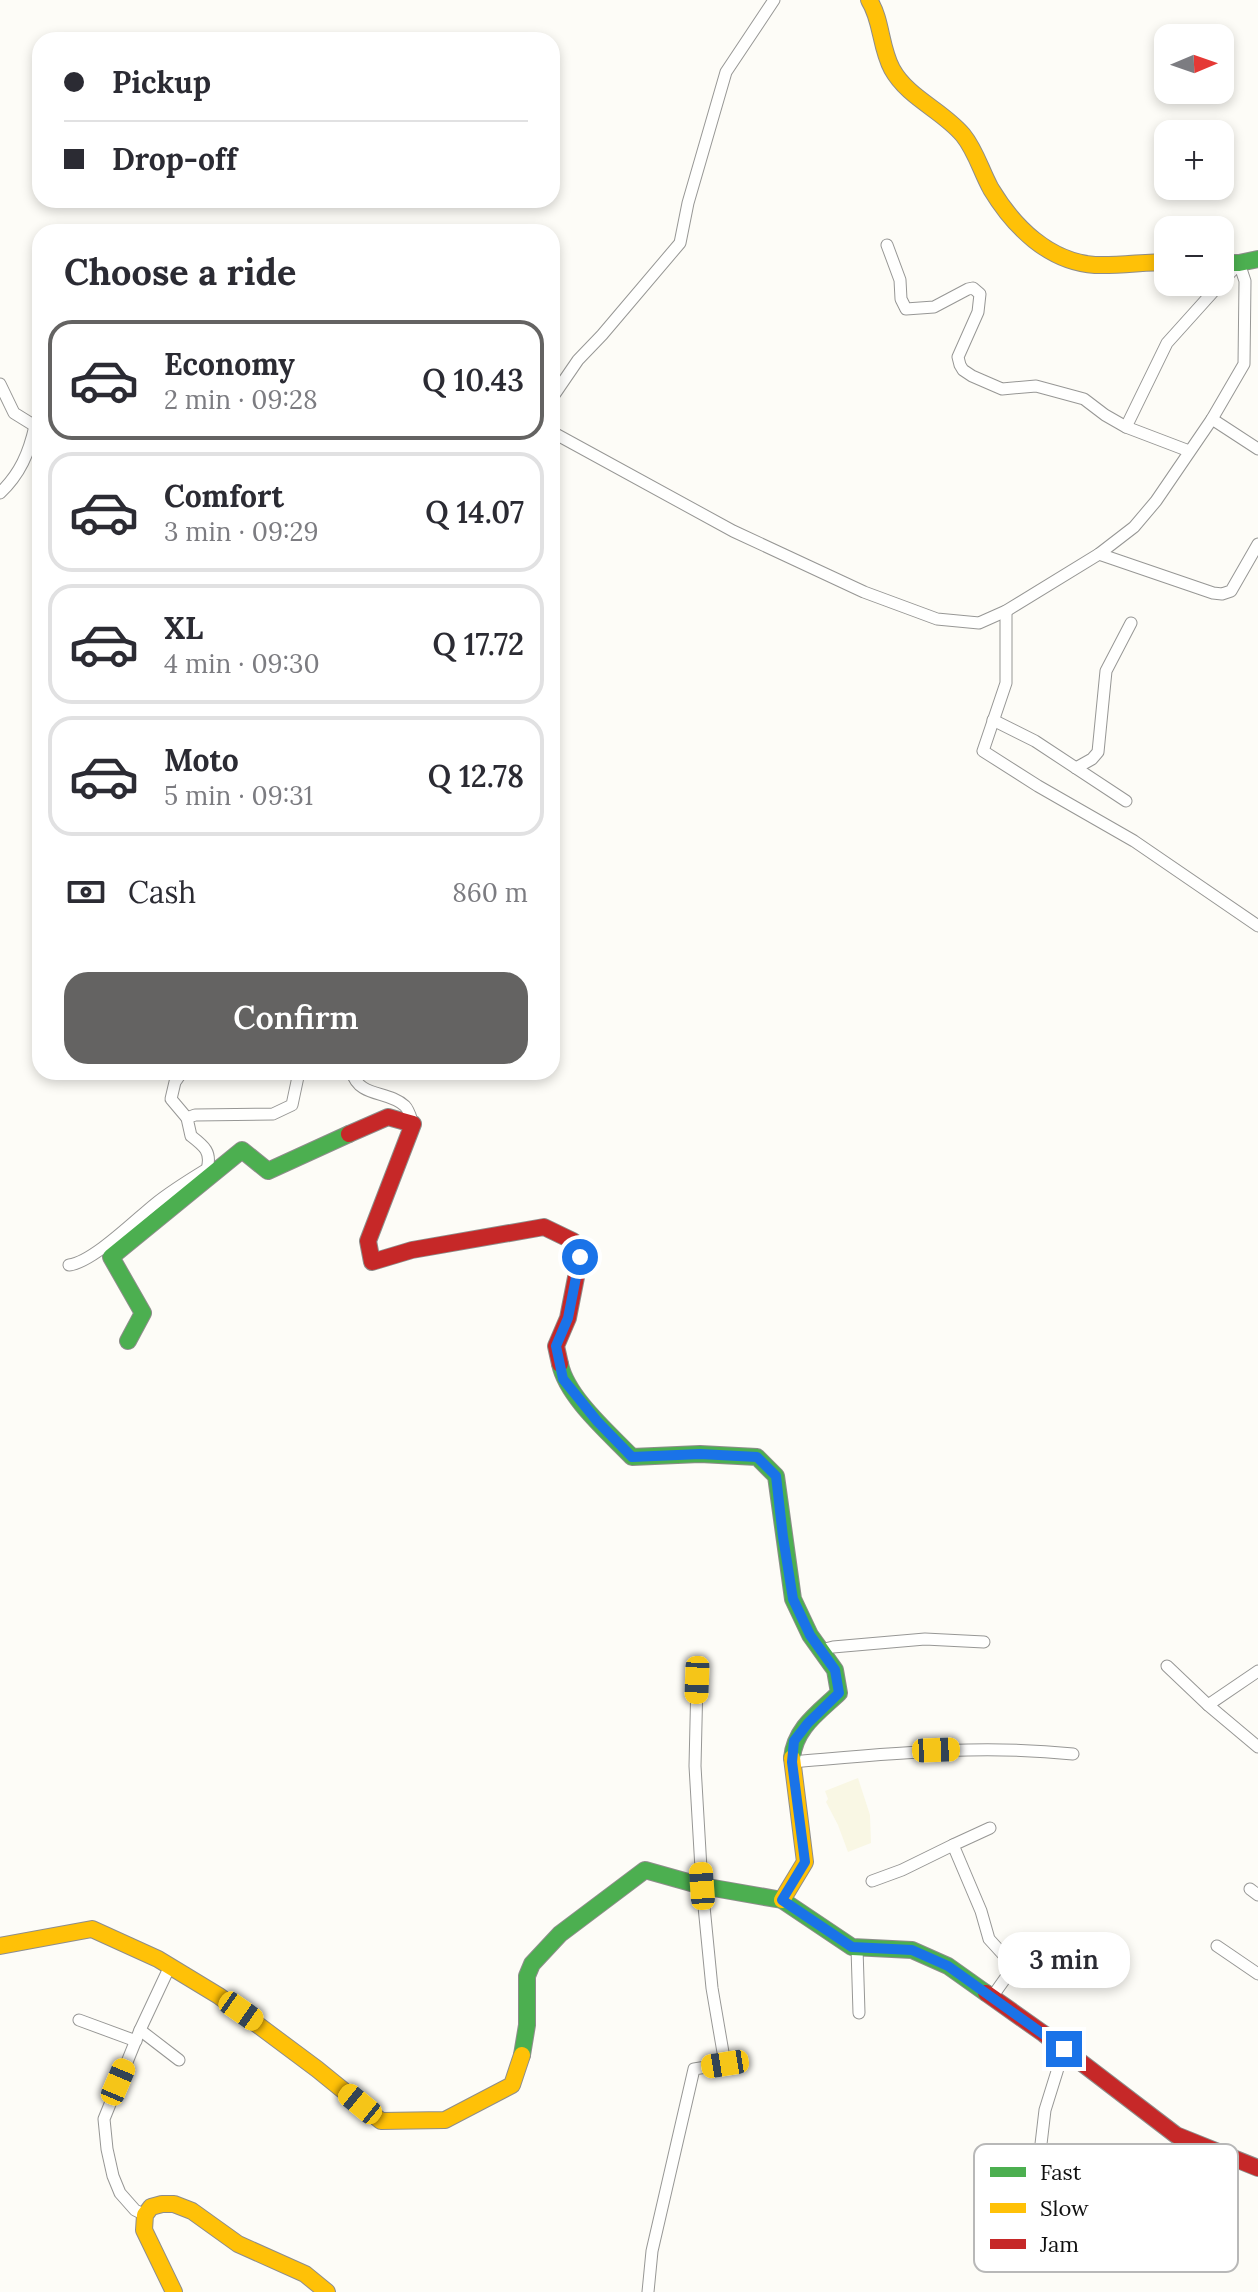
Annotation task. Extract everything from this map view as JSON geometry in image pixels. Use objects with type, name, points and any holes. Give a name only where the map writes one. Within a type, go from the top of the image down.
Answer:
[{"type":"street","points":[[560,386],[578,360],[680,243],[688,203],[726,72],[774,0]]},
{"type":"street","points":[[869,0],[891,67],[900,80],[962,134],[1006,212],[1046,250],[1071,261],[1101,265],[1154,263]]},
{"type":"street","points":[[887,245],[900,280],[901,299],[906,309],[944,304],[968,289],[973,288],[980,294],[978,312],[958,357],[963,370],[1002,389],[1036,386],[1084,399],[1126,427],[1189,451]]},
{"type":"street","points":[[1234,263],[1258,259]]},
{"type":"street","points":[[1126,427],[1167,343],[1239,263]]},
{"type":"street","points":[[560,436],[733,531],[864,592],[937,619],[979,623],[1006,611],[1099,554],[1146,515],[1212,419],[1244,364],[1245,281],[1239,263]]},
{"type":"street","points":[[0,384],[14,413],[32,423]]},
{"type":"street","points":[[1212,419],[1258,449]]},
{"type":"street","points":[[0,493],[14,480],[32,444]]},
{"type":"street","points":[[1099,554],[1222,594],[1231,591],[1258,544]]},
{"type":"street","points":[[1006,611],[1006,683],[983,751],[1134,841],[1258,926]]},
{"type":"street","points":[[1095,782],[1106,671],[1131,623]]},
{"type":"street","points":[[993,720],[1035,741],[1126,801]]},
{"type":"street","points":[[1076,768],[1098,752]]},
{"type":"street","points":[[69,1265],[76,1264],[112,1240],[178,1186],[207,1169],[210,1159],[206,1147],[191,1136],[187,1118],[171,1099],[176,1080]]},
{"type":"street","points":[[187,1118],[195,1115],[273,1114],[292,1105],[297,1080]]},
{"type":"street","points":[[354,1080],[367,1091],[389,1096],[407,1107],[413,1124],[368,1241],[372,1262],[412,1250],[544,1227],[573,1241],[580,1257],[568,1318],[556,1346],[563,1379],[597,1421],[632,1457],[700,1454],[757,1457],[776,1476],[793,1599],[810,1635],[835,1670],[839,1693],[794,1741],[792,1762],[805,1862],[782,1900]]},
{"type":"street","points":[[128,1341],[143,1313],[111,1257],[242,1150],[268,1171],[388,1117],[413,1124]]},
{"type":"street","points":[[821,1650],[925,1639],[984,1642]]},
{"type":"street","points":[[1167,1666],[1258,1747]]},
{"type":"street","points":[[1208,1705],[1258,1671]]},
{"type":"street","points":[[648,2292],[652,2251],[694,2069],[725,2064],[712,1988],[702,1886],[695,1766],[697,1680]]},
{"type":"street","points":[[792,1762],[995,1748],[1073,1754]]},
{"type":"street","points":[[872,1881],[990,1828]]},
{"type":"street","points":[[953,1845],[981,1911],[989,1939],[1009,1961],[1009,1973],[992,1997]]},
{"type":"street","points":[[0,1946],[92,1929],[170,1966],[219,1996],[381,2121],[445,2120],[512,2085],[522,2058],[527,2028],[527,1972],[540,1952],[566,1928],[645,1870],[702,1886],[782,1900],[857,1948],[912,1950],[948,1966],[1176,2135],[1198,2144]]},
{"type":"street","points":[[1217,1946],[1258,1974]]},
{"type":"street","points":[[857,1948],[859,2013]]},
{"type":"street","points":[[145,2215],[135,2210],[120,2193],[113,2176],[103,2128],[138,2035],[170,1966]]},
{"type":"street","points":[[79,2020],[138,2035],[179,2060]]},
{"type":"street","points":[[1041,2144],[1045,2110],[1064,2049]]},
{"type":"street","points":[[1238,2160],[1258,2168]]},
{"type":"street","points":[[174,2292],[144,2230],[145,2215],[151,2207],[162,2204],[174,2204],[192,2211],[238,2244],[305,2274],[327,2292]]},
{"type":"shaded area","points":[[858,1778],[870,1815],[871,1843],[848,1852],[826,1802],[825,1791]]},
{"type":"traffic: fast","points":[[1234,263],[1258,259]]},
{"type":"traffic: fast","points":[[128,1341],[143,1313],[111,1257],[242,1150],[268,1171],[349,1134]]},
{"type":"traffic: fast","points":[[560,1364],[580,1401],[632,1457],[700,1454],[757,1457],[776,1476],[793,1599],[810,1635],[835,1670],[839,1693],[803,1730],[792,1758]]},
{"type":"traffic: fast","points":[[522,2055],[527,2025],[527,1976],[532,1964],[560,1934],[645,1870],[702,1886],[782,1900],[852,1947],[912,1950],[948,1966],[986,1993]]},
{"type":"traffic: slow","points":[[869,0],[892,69],[907,88],[963,135],[991,189],[1022,229],[1048,250],[1078,262],[1095,265],[1154,263]]},
{"type":"traffic: slow","points":[[782,1900],[805,1862],[792,1758]]},
{"type":"traffic: slow","points":[[0,1946],[92,1929],[158,1959],[219,1996],[381,2121],[445,2120],[512,2085],[522,2055]]},
{"type":"traffic: slow","points":[[174,2292],[144,2230],[145,2215],[151,2207],[162,2204],[174,2204],[192,2211],[238,2244],[305,2274],[327,2292]]},
{"type":"traffic: jam","points":[[349,1134],[388,1117],[413,1124],[368,1241],[372,1262],[412,1250],[544,1227],[573,1241],[580,1257],[568,1318],[556,1346],[560,1364]]},
{"type":"traffic: jam","points":[[986,1993],[1176,2135],[1198,2144]]},
{"type":"traffic: jam","points":[[1238,2160],[1258,2168]]},
{"type":"route","points":[[580,1257],[568,1318],[556,1346],[563,1379],[597,1421],[632,1457],[700,1454],[757,1457],[776,1476],[793,1599],[810,1635],[835,1670],[839,1693],[794,1741],[792,1762],[805,1862],[782,1900],[852,1947],[912,1950],[948,1966],[1064,2049]]}]
